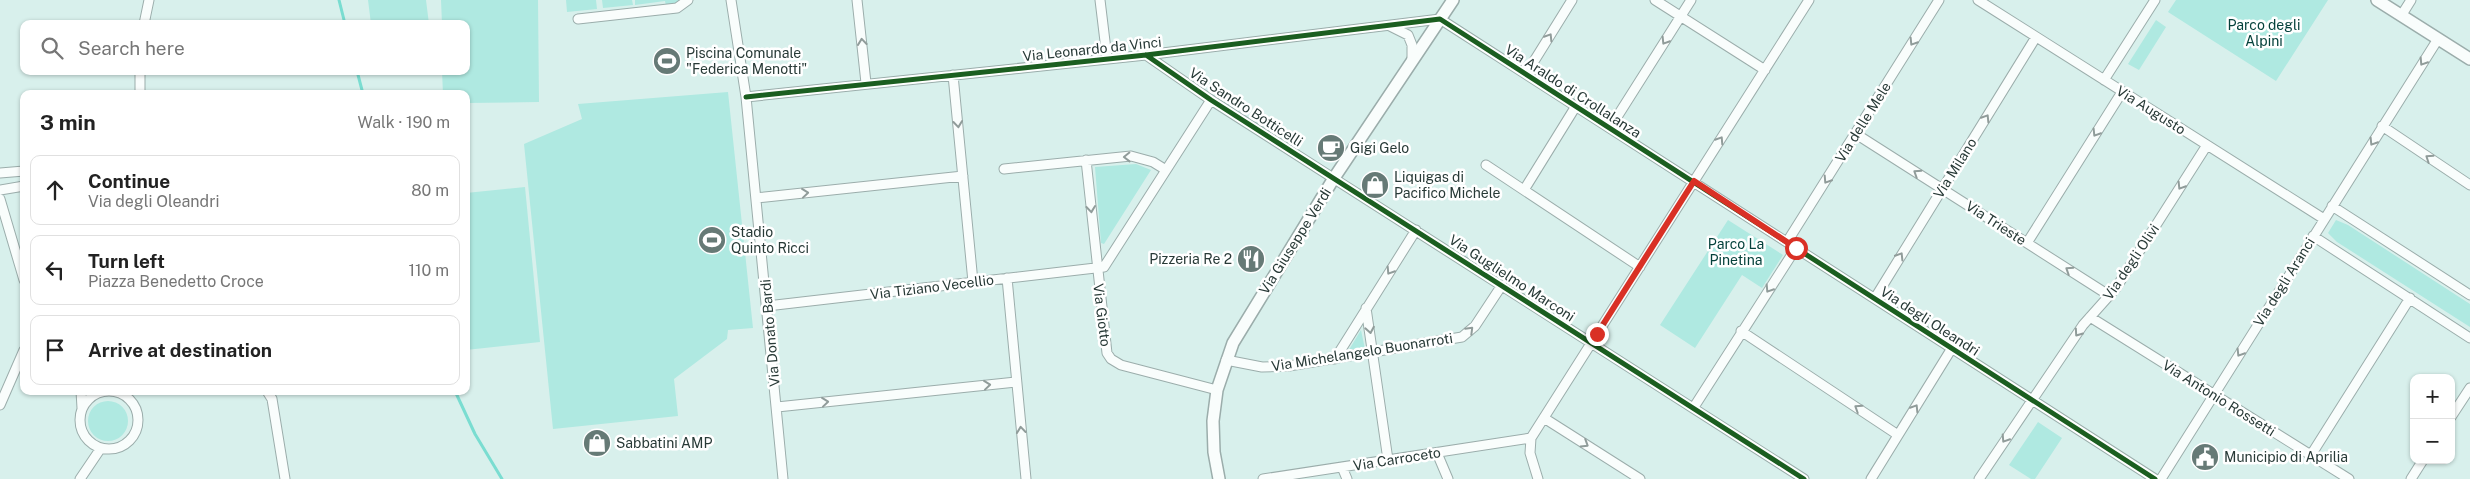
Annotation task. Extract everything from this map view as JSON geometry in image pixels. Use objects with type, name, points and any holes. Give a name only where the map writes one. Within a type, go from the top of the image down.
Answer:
[{"type":"street","points":[[145,20],[149,0]]},
{"type":"street","points":[[578,19],[677,8],[688,0]]},
{"type":"street","points":[[857,0],[866,83]]},
{"type":"street","points":[[1100,0],[1107,58]]},
{"type":"street","name":"Via Giuseppe Verdi","points":[[1219,479],[1213,437],[1217,390],[1226,360],[1239,332],[1334,178],[1453,0]]},
{"type":"street","points":[[1526,74],[1572,0]]},
{"type":"street","points":[[1655,0],[1765,70]]},
{"type":"street","points":[[1610,128],[1691,0]]},
{"type":"street","points":[[1538,479],[1530,453],[1531,438],[1809,0]]},
{"type":"street","name":"Via delle Mele","points":[[1787,242],[1938,0]]},
{"type":"street","name":"Via Augusto","points":[[1978,0],[2324,219]]},
{"type":"street","points":[[2104,80],[2156,0]]},
{"type":"street","points":[[2377,0],[2470,59]]},
{"type":"street","points":[[2401,16],[2411,0]]},
{"type":"street","name":"Via Donato Bardi","points":[[733,2],[746,97],[783,479]]},
{"type":"street","name":"Via Leonardo da Vinci","points":[[746,97],[1146,55],[1440,19]]},
{"type":"street","name":"Via Araldo di Crollalanza","points":[[1440,19],[1694,181]]},
{"type":"street","name":"Via Leonardo da Vinci","points":[[1382,25],[1399,29],[1408,35],[1412,45],[1412,59]]},
{"type":"street","name":"Via Milano","points":[[1875,298],[2036,37]]},
{"type":"street","name":"Via degli Aranci","points":[[2161,479],[2438,39]]},
{"type":"street","name":"Via Sandro Botticelli","points":[[1146,55],[1211,100],[1334,178]]},
{"type":"street","points":[[140,75],[140,90]]},
{"type":"street","points":[[953,75],[974,282]]},
{"type":"street","points":[[2027,243],[2122,92]]},
{"type":"street","points":[[1097,268],[1104,267],[1211,100]]},
{"type":"street","points":[[1524,190],[1576,106]]},
{"type":"street","points":[[2382,126],[2470,185]]},
{"type":"street","name":"Via Trieste","points":[[1856,134],[2110,296]]},
{"type":"street","name":"Via degli Olivi","points":[[1979,479],[2031,400],[2090,317],[2110,296],[2207,145]]},
{"type":"street","points":[[1004,169],[1086,160],[1136,157],[1152,162],[1166,170]]},
{"type":"street","name":"Via Giotto","points":[[1086,160],[1104,346],[1111,359],[1126,366],[1217,390]]},
{"type":"street","points":[[1486,165],[1640,266]]},
{"type":"street","points":[[2,174],[20,171]]},
{"type":"street","points":[[756,198],[963,176]]},
{"type":"street","name":"Via Guglielmo Marconi","points":[[1334,178],[1804,479]]},
{"type":"street","name":"Via degli Oleandri","points":[[1694,181],[2155,479]]},
{"type":"street","points":[[0,190],[20,187]]},
{"type":"street","points":[[0,199],[20,266]]},
{"type":"street","points":[[2332,206],[2470,295]]},
{"type":"street","points":[[1335,359],[1416,230]]},
{"type":"street","points":[[2314,236],[2470,338]]},
{"type":"street","points":[[1694,407],[1796,248]]},
{"type":"street","name":"Via Tiziano Vecellio","points":[[767,306],[1097,268]]},
{"type":"street","points":[[1007,278],[1026,479]]},
{"type":"street","name":"Via Michelangelo Buonarroti","points":[[1226,360],[1270,367],[1374,353],[1465,335],[1475,326],[1502,285]]},
{"type":"street","points":[[2311,455],[2410,298]]},
{"type":"street","points":[[1366,308],[1388,460]]},
{"type":"street","name":"Via Antonio Rossetti","points":[[2090,317],[2348,479]]},
{"type":"street","points":[[1741,332],[1898,435]]},
{"type":"street","points":[[1871,479],[1952,348]]},
{"type":"street","points":[[0,405],[20,359]]},
{"type":"street","points":[[777,407],[1016,382]]},
{"type":"street","points":[[2455,411],[2470,388]]},
{"type":"street","points":[[81,395],[81,428],[85,436],[101,448],[110,449],[128,441],[137,425],[134,406],[123,395]]},
{"type":"street","points":[[82,409],[93,395]]},
{"type":"street","points":[[270,395],[285,479]]},
{"type":"street","points":[[1544,418],[1640,479]]},
{"type":"street","name":"Via Carroceto","points":[[1263,479],[1531,438]]},
{"type":"street","points":[[80,479],[101,448]]},
{"type":"street","points":[[1437,453],[1448,479]]},
{"type":"street","points":[[2411,479],[2420,464]]},
{"type":"street","points":[[1342,467],[1347,479]]},
{"type":"green space","points":[[368,0],[426,0],[428,20],[370,20]]},
{"type":"green space","points":[[441,0],[538,0],[539,102],[470,103],[470,90],[443,90],[442,75],[470,75],[470,20],[442,20]]},
{"type":"green space","points":[[566,0],[596,0],[597,9],[567,12]]},
{"type":"green space","points":[[602,0],[632,0],[633,5],[603,8]]},
{"type":"green space","points":[[635,0],[679,0],[673,6],[666,6],[665,1],[635,5]]},
{"type":"green space","name":"Parco degli Alpini","points":[[2176,0],[2328,0],[2276,81],[2168,12]]},
{"type":"green space","points":[[2156,20],[2166,27],[2139,70],[2128,64]]},
{"type":"green space","name":"Stadio Quinto Ricci","points":[[728,92],[753,328],[728,330],[727,339],[674,379],[678,416],[553,429],[524,144],[582,119],[578,104]]},
{"type":"green space","points":[[1136,164],[1151,170],[1104,244],[1101,243],[1095,167]]},
{"type":"green space","points":[[525,187],[540,342],[470,350],[470,193]]},
{"type":"green space","name":"Parco La Pinetina","points":[[1728,220],[1783,255],[1762,288],[1742,275],[1695,348],[1660,325]]},
{"type":"green space","points":[[2336,220],[2348,225],[2470,304],[2470,327],[2337,242],[2328,233]]},
{"type":"green space","points":[[1361,330],[1365,349],[1347,353]]},
{"type":"green space","points":[[112,401],[119,404],[125,410],[128,421],[127,429],[119,438],[112,441],[104,441],[97,438],[89,429],[88,417],[91,410],[100,402]]},
{"type":"green space","points":[[2038,422],[2062,438],[2035,479],[2031,479],[2009,465]]},
{"type":"waterway","points":[[339,0],[344,20]]},
{"type":"waterway","points":[[358,75],[362,90]]},
{"type":"waterway","points":[[457,395],[475,434],[502,479]]},
{"type":"cycle path","points":[[746,97],[1146,55],[1440,19],[2155,479]]},
{"type":"cycle path","points":[[1146,55],[1211,100],[1804,479]]},
{"type":"place","name":"Piscina Comunale \"Federica Menotti\"","points":[[667,61]]},
{"type":"place","name":"Gigi Gelo","points":[[1331,148]]},
{"type":"place","name":"Liquigas di Pacifico Michele","points":[[1375,185]]},
{"type":"place","name":"Stadio Quinto Ricci","points":[[712,240]]},
{"type":"place","name":"Pizzeria Re 2","points":[[1251,259]]},
{"type":"place","name":"Sabbatini AMP","points":[[597,443]]},
{"type":"place","name":"Municipio di Aprilia","points":[[2205,457]]},
{"type":"route","points":[[1597,334],[1694,181],[1796,248]]}]
